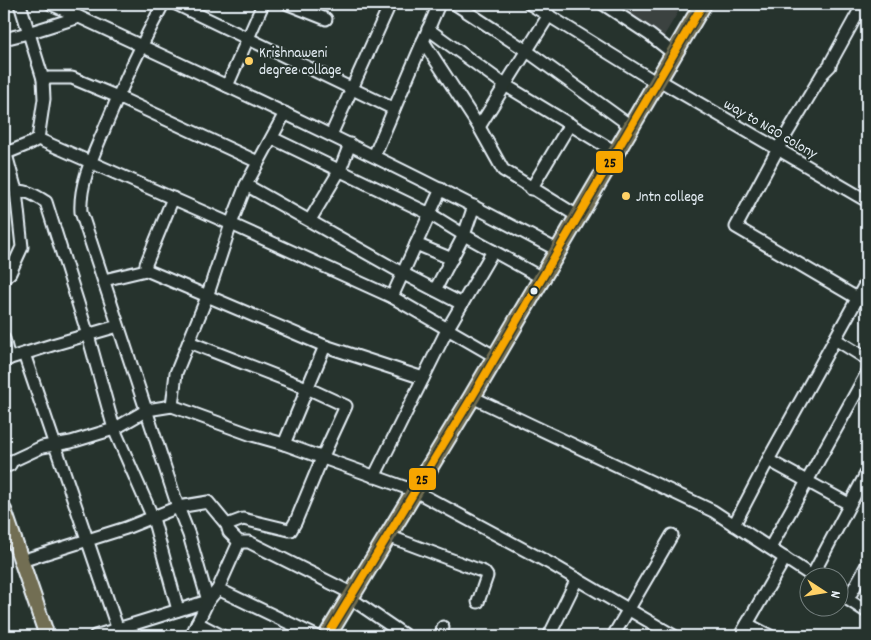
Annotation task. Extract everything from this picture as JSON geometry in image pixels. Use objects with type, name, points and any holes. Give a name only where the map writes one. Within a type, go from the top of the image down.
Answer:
[{"type":"highway","points":[[327,636],[496,357],[703,4]]},
{"type":"main road","points":[[4,510],[47,636]]},
{"type":"street","points":[[20,4],[43,79],[44,99],[38,139]]},
{"type":"street","points":[[51,4],[331,134],[441,188],[559,251]]},
{"type":"street","points":[[163,4],[141,45],[90,162],[81,194],[81,212],[178,507],[189,535],[208,601]]},
{"type":"street","points":[[176,4],[394,109]]},
{"type":"street","points":[[227,86],[263,4]]},
{"type":"street","points":[[288,4],[326,19]]},
{"type":"street","points":[[331,134],[390,4]]},
{"type":"street","points":[[374,156],[439,4]]},
{"type":"street","points":[[455,4],[526,51],[632,127]]},
{"type":"street","name":"way to NGO colony","points":[[530,4],[658,82],[867,201]]},
{"type":"street","points":[[857,298],[736,227],[778,149],[830,66],[863,4]]},
{"type":"street","points":[[606,5],[674,54]]},
{"type":"street","points":[[479,127],[549,16]]},
{"type":"street","points":[[4,39],[79,17]]},
{"type":"street","points":[[428,29],[505,85],[617,152]]},
{"type":"street","points":[[423,41],[479,127],[503,170],[578,217]]},
{"type":"street","points":[[43,79],[72,78],[118,97],[258,162]]},
{"type":"street","points":[[172,406],[176,373],[207,297],[246,185],[285,113]]},
{"type":"street","points":[[531,189],[570,124]]},
{"type":"street","points":[[272,138],[430,214],[542,278]]},
{"type":"street","points":[[4,278],[10,273],[22,246],[16,191],[4,151],[38,139]]},
{"type":"street","points":[[38,139],[392,297],[496,357]]},
{"type":"street","points":[[310,220],[340,170],[350,144]]},
{"type":"street","points":[[246,185],[402,273],[462,304]]},
{"type":"street","points":[[392,297],[441,188]]},
{"type":"street","points":[[16,191],[22,190],[46,202],[88,335],[114,429],[153,518],[178,610]]},
{"type":"street","points":[[146,270],[146,264],[173,198]]},
{"type":"street","points":[[434,290],[464,235],[474,206]]},
{"type":"street","points":[[416,244],[452,260]]},
{"type":"street","points":[[374,477],[448,328],[493,251]]},
{"type":"street","points":[[104,280],[146,270],[325,346],[423,378]]},
{"type":"street","points":[[734,525],[867,281]]},
{"type":"street","points":[[4,339],[7,360],[118,326]]},
{"type":"street","points":[[835,339],[867,358]]},
{"type":"street","points":[[189,342],[308,388],[346,406],[291,530],[243,519],[227,525]]},
{"type":"street","points":[[284,444],[325,346]]},
{"type":"street","points":[[24,354],[119,633]]},
{"type":"street","points":[[770,548],[867,373]]},
{"type":"street","points":[[472,397],[713,511],[800,568]]},
{"type":"street","points":[[4,467],[10,465],[12,461],[42,447],[114,429],[147,410],[172,406],[252,435],[284,444],[415,492],[577,580],[674,636]]},
{"type":"street","points":[[768,460],[849,504]]},
{"type":"street","points":[[817,568],[867,472]]},
{"type":"street","points":[[21,561],[153,518],[178,507],[208,502],[227,525],[229,532],[239,542],[249,542],[352,596],[406,636]]},
{"type":"street","points":[[613,636],[672,535]]},
{"type":"street","points":[[388,536],[484,572],[487,576],[478,602]]},
{"type":"street","points":[[190,636],[208,601],[218,589],[239,542]]},
{"type":"street","points":[[740,636],[785,558]]},
{"type":"street","points":[[848,589],[867,564]]},
{"type":"street","points":[[549,636],[577,580]]},
{"type":"street","points":[[218,589],[316,636]]},
{"type":"street","points":[[848,599],[867,612]]},
{"type":"street","points":[[95,636],[119,633],[178,610],[208,601]]},
{"type":"street","points":[[197,623],[222,636]]},
{"type":"street","points":[[747,624],[770,636]]},
{"type":"shaded area","points":[[610,4],[683,4],[662,39]]},
{"type":"transit line","name":"25","points":[[327,636],[472,397],[703,4]]},
{"type":"place","name":"Krishnaweni degree collage","points":[[249,61]]},
{"type":"place","name":"Jntn college","points":[[626,196]]}]
